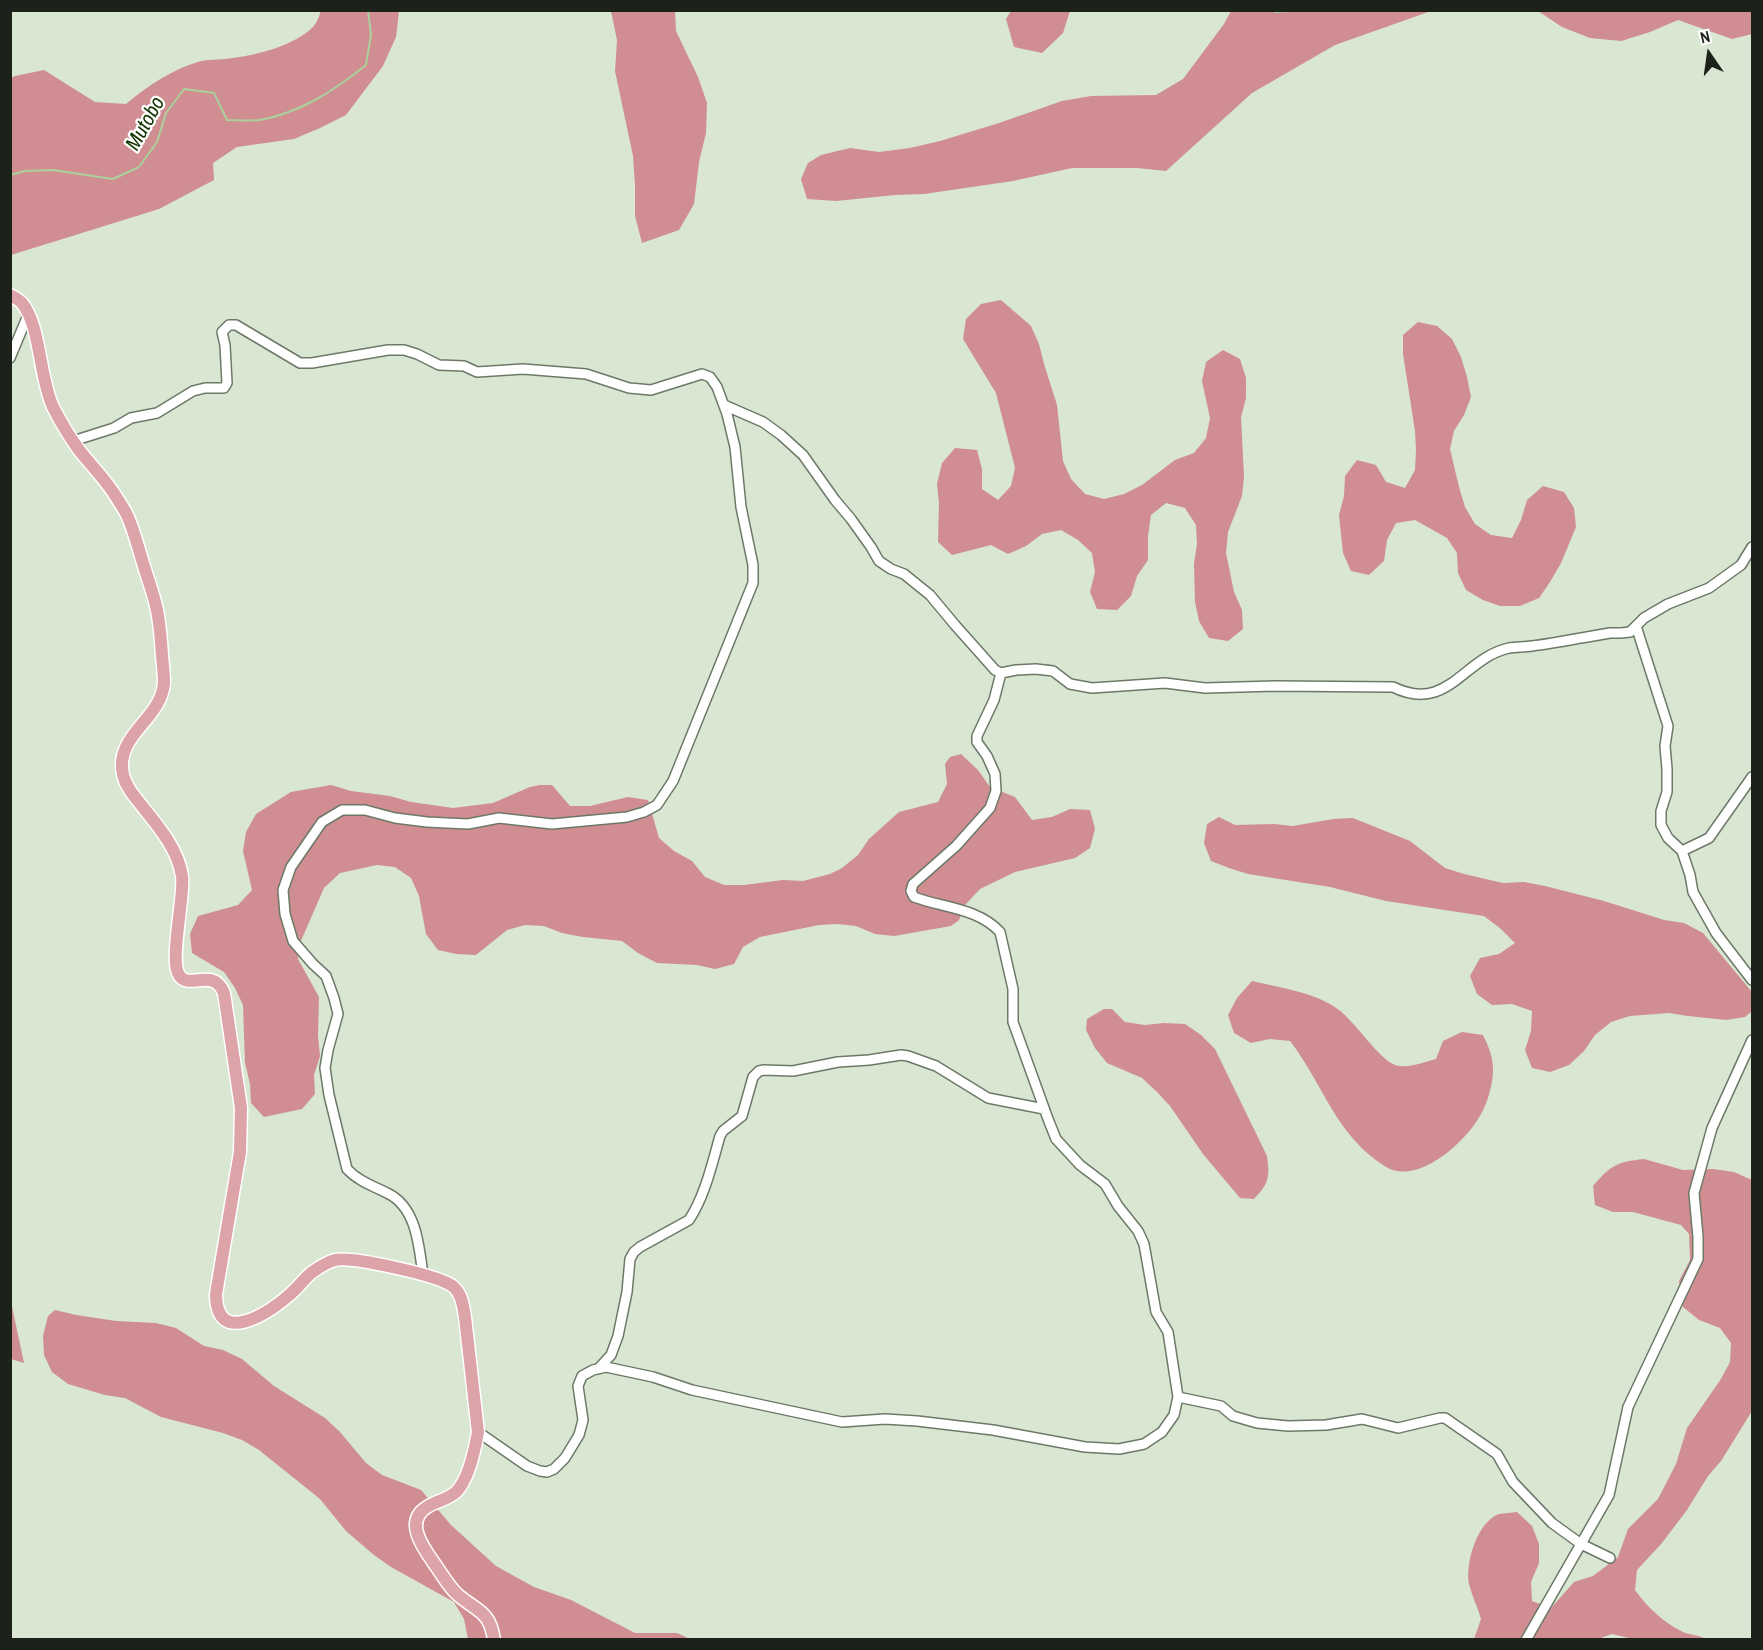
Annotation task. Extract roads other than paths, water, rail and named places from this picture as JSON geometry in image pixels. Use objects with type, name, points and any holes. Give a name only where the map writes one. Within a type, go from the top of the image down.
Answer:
[{"type":"main road","points":[[10,295],[21,302],[34,330],[52,405],[73,441],[112,490],[127,515],[156,606],[161,635],[164,683],[160,701],[128,743],[123,755],[122,766],[127,785],[169,843],[180,865],[183,885],[178,917],[176,969],[179,976],[183,979],[212,979],[218,982],[224,993],[241,1108],[241,1129],[240,1152],[216,1294],[218,1311],[228,1322],[246,1322],[288,1296],[311,1274],[335,1260],[353,1260],[423,1275],[451,1285],[458,1292],[463,1302],[478,1432],[469,1467],[457,1491],[428,1506],[420,1513],[416,1526],[417,1535],[426,1552],[451,1587],[458,1595],[485,1614],[491,1624],[494,1640]]},
{"type":"street","points":[[10,358],[28,315]]},
{"type":"street","points":[[73,441],[114,428],[131,418],[157,413],[193,392],[205,388],[224,388],[227,383],[222,332],[229,326],[236,325],[300,363],[388,350],[404,350],[439,364],[464,366],[477,372],[523,369],[585,374],[629,388],[651,390],[702,374],[710,377],[724,405],[735,447],[741,507],[753,565],[753,583],[673,781],[657,805],[627,817],[552,824],[499,818],[468,824],[427,822],[395,818],[365,810],[342,810],[322,822],[291,867],[283,890],[285,914],[293,941],[326,976],[338,1014],[325,1068],[329,1095],[347,1169],[354,1176],[391,1194],[407,1209],[418,1237],[423,1275]]},
{"type":"street","points":[[724,405],[763,422],[803,455],[879,561],[904,574],[930,595],[996,670],[1001,673],[1036,669],[1053,672],[1070,684],[1092,688],[1165,683],[1205,688],[1393,687],[1404,693],[1430,695],[1490,656],[1508,648],[1630,632],[1644,618],[1668,604],[1709,588],[1741,565],[1752,547]]},
{"type":"street","points":[[1636,626],[1668,726],[1665,746],[1667,792],[1661,812],[1661,825],[1668,838],[1682,851],[1693,892],[1716,933],[1752,980]]},
{"type":"street","points":[[478,1432],[526,1466],[540,1472],[554,1469],[565,1458],[579,1435],[583,1420],[578,1386],[582,1376],[593,1370],[606,1368],[653,1377],[692,1390],[842,1422],[885,1419],[917,1420],[993,1430],[1096,1448],[1119,1449],[1144,1444],[1162,1432],[1174,1415],[1178,1396],[1168,1332],[1156,1312],[1144,1244],[1138,1231],[1118,1206],[1105,1184],[1080,1165],[1056,1139],[1013,1022],[1013,990],[1000,933],[996,928],[970,912],[929,903],[914,897],[911,891],[913,884],[956,846],[990,808],[996,791],[995,774],[987,756],[977,742],[977,736],[994,700],[1001,673]]},
{"type":"street","points":[[1682,851],[1709,838],[1752,777]]},
{"type":"street","points":[[1526,1640],[1609,1495],[1628,1407],[1698,1259],[1694,1193],[1712,1128],[1752,1040]]},
{"type":"street","points":[[598,1369],[611,1355],[618,1336],[627,1292],[630,1259],[640,1247],[689,1220],[708,1176],[720,1136],[742,1116],[753,1077],[759,1071],[793,1071],[838,1062],[901,1055],[936,1066],[988,1098],[1044,1109]]},
{"type":"street","points":[[1178,1396],[1221,1406],[1233,1416],[1257,1423],[1288,1426],[1326,1425],[1362,1419],[1398,1428],[1445,1418],[1497,1454],[1514,1482],[1552,1522],[1581,1544],[1610,1558]]},
{"type":"waterway","name":"Mutobo","points":[[10,175],[25,171],[53,170],[113,179],[139,167],[157,142],[166,113],[184,89],[214,93],[227,120],[260,120],[303,106],[329,92],[366,65],[371,35],[368,10]]},
{"type":"waterway","name":"Mutobo","points":[[1272,10],[1275,12],[1313,10]]}]
